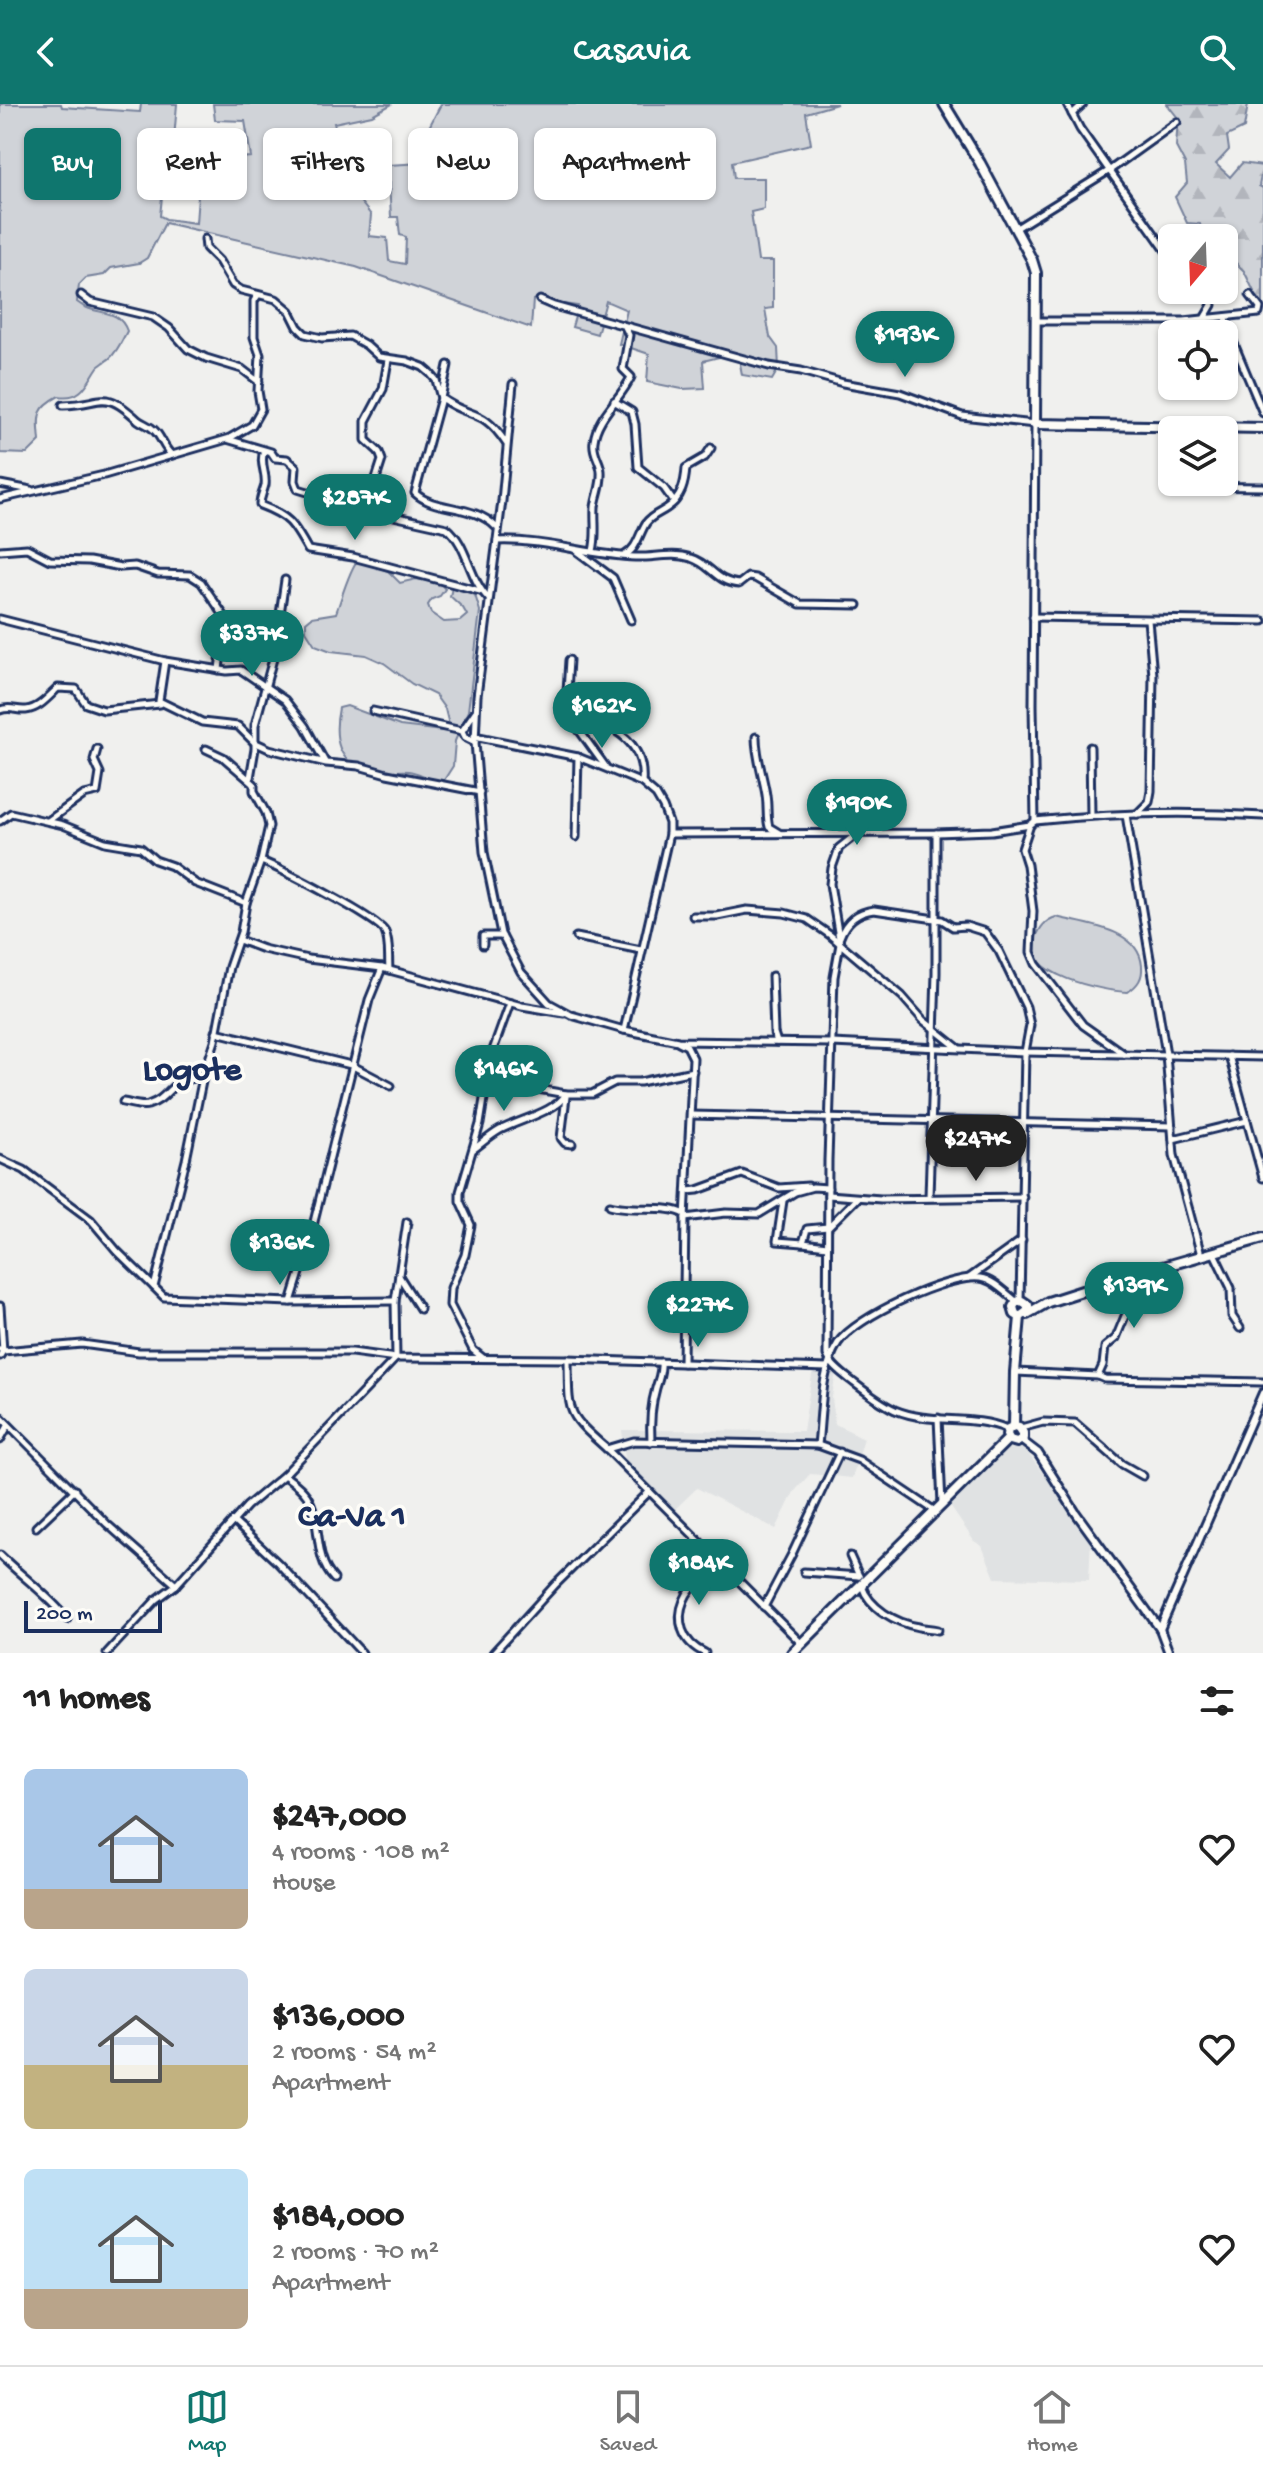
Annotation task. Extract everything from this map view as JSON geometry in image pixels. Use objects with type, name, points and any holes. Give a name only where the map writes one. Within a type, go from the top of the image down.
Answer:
[{"type":"main road","points":[[944,104],[980,163],[1036,273],[1035,424],[1263,428]]},
{"type":"main road","points":[[1023,1315],[1048,1302],[1263,1238]]},
{"type":"main road","points":[[1023,1315],[1012,1309],[1021,1302],[1048,1302]]},
{"type":"main road","points":[[1021,1302],[1029,1309],[1023,1315],[1015,1372],[1014,1442],[1021,1440]]},
{"type":"main road","points":[[792,1653],[1013,1430]]},
{"type":"street","points":[[1067,104],[1158,239]]},
{"type":"street","points":[[1072,114],[1083,104]]},
{"type":"street","points":[[1014,229],[1110,170],[1177,122]]},
{"type":"street","points":[[205,239],[206,248],[219,261],[233,285],[276,299],[290,311],[305,334],[322,338],[350,336],[379,357],[423,367],[436,380],[441,398],[457,408],[484,417],[506,443]]},
{"type":"street","points":[[81,295],[90,302],[153,317],[169,328],[188,349],[242,369],[259,382]]},
{"type":"street","points":[[0,499],[104,475],[245,431],[258,418],[261,409],[260,355],[254,337],[254,301],[258,295]]},
{"type":"street","points":[[1037,321],[1167,321],[1259,313],[1260,308],[1250,295]]},
{"type":"street","points":[[540,300],[769,366],[900,393],[962,416],[1035,424],[1032,823],[1022,849],[1033,911],[1031,952],[1036,964],[1083,1025],[1125,1055]]},
{"type":"street","points":[[1204,318],[1212,304]]},
{"type":"street","points":[[1226,317],[1229,332],[1263,413]]},
{"type":"street","points":[[593,551],[595,503],[602,487],[600,465],[594,455],[593,443],[598,428],[631,377],[623,369],[629,335],[624,326]]},
{"type":"street","points":[[366,510],[382,460],[379,452],[366,440],[366,421],[383,389],[388,360]]},
{"type":"street","points":[[448,365],[415,493],[482,515],[497,527]]},
{"type":"street","points":[[513,384],[474,739],[484,852],[502,936],[521,972],[549,1003],[571,1015]]},
{"type":"street","points":[[63,405],[104,399],[122,404],[157,433],[165,449],[173,455]]},
{"type":"street","points":[[614,401],[632,412],[638,467],[664,488],[674,502]]},
{"type":"street","points":[[227,439],[271,452],[275,458],[287,459],[296,467],[298,489],[366,510],[447,528],[456,535],[481,592],[489,600]]},
{"type":"street","points":[[624,556],[631,552],[648,520],[674,502],[685,483],[686,468],[705,457],[711,448]]},
{"type":"street","points":[[264,451],[261,467],[265,484],[258,501],[260,505],[289,519],[308,550],[353,557],[481,592]]},
{"type":"street","points":[[0,484],[32,490]]},
{"type":"street","points":[[1238,487],[1263,487]]},
{"type":"street","points":[[497,541],[519,540],[624,556],[681,555],[695,559],[718,579],[739,584],[748,577],[755,578],[800,604],[858,605]]},
{"type":"street","points":[[0,550],[27,548],[50,560],[135,566],[158,574],[194,577],[201,582],[225,617],[219,670]]},
{"type":"street","points":[[574,548],[613,578],[631,620]]},
{"type":"street","points":[[250,779],[255,725],[274,655],[285,580]]},
{"type":"street","points":[[1033,617],[1263,621]]},
{"type":"street","points":[[0,619],[165,661],[219,670],[241,670],[285,700],[305,726],[326,763]]},
{"type":"street","points":[[1136,815],[1149,802],[1151,791],[1152,652],[1148,620]]},
{"type":"street","points":[[569,660],[566,708],[606,768]]},
{"type":"street","points":[[160,704],[158,694],[165,661]]},
{"type":"street","points":[[0,710],[11,707],[25,710],[38,706],[58,688],[76,689],[86,704],[104,710],[160,704],[202,722],[238,726],[254,742],[269,749],[480,792]]},
{"type":"street","points":[[462,731],[476,710]]},
{"type":"street","points":[[373,711],[462,731]]},
{"type":"street","points":[[617,717],[616,731],[630,743],[642,762],[642,783]]},
{"type":"street","points":[[462,731],[465,737],[578,757],[642,783],[656,795],[663,807],[669,834],[624,1030]]},
{"type":"street","points":[[756,737],[756,751],[767,799],[767,822],[769,827],[780,833]]},
{"type":"street","points":[[1090,747],[1091,816]]},
{"type":"street","points":[[47,821],[84,795],[97,792],[100,773],[94,760],[97,749]]},
{"type":"street","points":[[154,1287],[229,967],[269,826],[250,779],[223,757],[206,749]]},
{"type":"street","points":[[576,837],[578,757]]},
{"type":"street","points":[[0,821],[11,813],[63,825],[105,842],[141,848],[155,860],[172,866],[195,883],[246,903]]},
{"type":"street","points":[[1126,815],[1166,1054],[1174,1155],[1201,1257]]},
{"type":"street","points":[[669,834],[936,833],[992,831],[1091,816],[1263,816]]},
{"type":"street","points":[[840,941],[831,894],[832,868],[842,844],[858,833]]},
{"type":"street","points":[[929,1197],[936,833]]},
{"type":"street","points":[[261,861],[293,875],[326,896],[344,902],[382,927],[386,934],[385,968],[369,1000],[307,1250],[291,1302]]},
{"type":"street","points":[[693,916],[717,916],[747,910],[793,915],[813,923],[840,941],[902,996],[933,1029],[960,1050]]},
{"type":"street","points":[[818,1445],[828,1364],[827,1246],[834,977],[845,925],[866,910],[942,920],[953,927],[966,926],[990,937],[1026,1007],[1030,1025],[1025,1052],[1021,1302]]},
{"type":"street","points":[[483,945],[483,936],[502,936]]},
{"type":"street","points":[[576,937],[641,950]]},
{"type":"street","points":[[239,940],[308,959],[385,968],[510,1003],[678,1041],[1263,1057]]},
{"type":"street","points":[[772,976],[777,1042]]},
{"type":"street","points":[[483,1358],[473,1350],[463,1334],[449,1299],[471,1225],[460,1201],[460,1192],[473,1150],[488,1064],[510,1003]]},
{"type":"street","points":[[216,1032],[351,1065],[391,1086]]},
{"type":"street","points":[[678,1041],[687,1046],[693,1058],[685,1216],[683,1363]]},
{"type":"street","points":[[693,1058],[705,1043]]},
{"type":"street","points":[[1229,1056],[1263,1178]]},
{"type":"street","points":[[487,1080],[566,1095],[592,1094],[615,1082],[640,1082],[693,1071]]},
{"type":"street","points":[[123,1102],[149,1105],[177,1082],[203,1077]]},
{"type":"street","points":[[566,1095],[561,1138],[565,1143],[572,1144]]},
{"type":"street","points":[[473,1150],[502,1129],[533,1114],[550,1110],[566,1095]]},
{"type":"street","points":[[691,1115],[1172,1126]]},
{"type":"street","points":[[1173,1139],[1247,1121]]},
{"type":"street","points":[[0,1159],[24,1170],[91,1220],[117,1251],[164,1297],[291,1302],[395,1301]]},
{"type":"street","points":[[687,1191],[715,1185],[742,1174],[779,1188],[828,1188]]},
{"type":"street","points":[[610,1205],[641,1210],[677,1209],[685,1216],[759,1214],[795,1192],[813,1187]]},
{"type":"street","points":[[828,1195],[856,1198],[1023,1197]]},
{"type":"street","points":[[803,1243],[807,1229],[828,1227],[856,1198]]},
{"type":"street","points":[[677,1209],[687,1199]]},
{"type":"street","points":[[784,1200],[777,1241],[827,1246]]},
{"type":"street","points":[[107,1653],[396,1358],[395,1301],[407,1222]]},
{"type":"street","points":[[969,1278],[1023,1239]]},
{"type":"street","points":[[1214,1253],[1231,1288],[1232,1316],[1240,1328]]},
{"type":"street","points":[[398,1276],[420,1309]]},
{"type":"street","points":[[1098,1376],[1105,1347],[1116,1338],[1135,1301],[1130,1276]]},
{"type":"street","points":[[828,1364],[839,1341],[867,1317],[936,1285],[969,1278],[988,1281],[1021,1302]]},
{"type":"street","points":[[0,1306],[1,1352],[82,1344],[139,1352],[352,1352],[396,1358],[828,1364],[895,1410],[938,1418],[982,1421],[1013,1430],[1043,1422],[1075,1423],[1122,1464],[1143,1476]]},
{"type":"street","points":[[568,1359],[569,1406],[573,1416],[801,1643]]},
{"type":"street","points":[[651,1442],[650,1421],[661,1362]]},
{"type":"street","points":[[1015,1372],[1098,1376],[1105,1379],[1263,1382]]},
{"type":"street","points":[[1160,1629],[1263,1393]]},
{"type":"street","points":[[0,1416],[107,1524],[176,1585]]},
{"type":"street","points":[[938,1418],[939,1507]]},
{"type":"street","points":[[0,1440],[8,1426]]},
{"type":"street","points":[[1021,1440],[1038,1453],[1076,1513],[1160,1629],[1169,1653]]},
{"type":"street","points":[[607,1449],[634,1441],[818,1445],[840,1452],[939,1507]]},
{"type":"street","points":[[764,1607],[840,1452]]},
{"type":"street","points":[[284,1475],[309,1498],[324,1565],[334,1579]]},
{"type":"street","points":[[36,1527],[75,1490]]},
{"type":"street","points":[[493,1653],[555,1585],[649,1492]]},
{"type":"street","points":[[233,1521],[278,1563],[362,1653]]},
{"type":"street","points":[[0,1555],[60,1608],[67,1619]]},
{"type":"street","points":[[850,1556],[862,1581],[865,1597],[885,1613],[920,1628],[938,1630]]},
{"type":"street","points":[[804,1572],[862,1581]]},
{"type":"street","points":[[705,1653],[686,1640],[680,1626],[680,1612],[692,1589],[704,1576],[712,1573],[735,1576]]},
{"type":"shaded area","points":[[813,1369],[836,1371],[832,1397],[835,1424],[864,1438],[852,1478],[810,1474],[794,1492],[776,1529],[697,1488],[673,1511],[626,1469],[622,1430],[803,1431]]},
{"type":"shaded area","points":[[1024,1448],[1091,1538],[1089,1580],[995,1578],[982,1546],[974,1541],[948,1503],[1006,1449]]},
{"type":"green space","points":[[0,104],[61,104],[62,107],[140,112],[141,104],[177,104],[175,128],[137,128],[137,200],[162,200],[160,216],[196,223],[198,200],[247,200],[247,157],[251,157],[245,121],[215,120],[213,104],[392,104],[372,115],[334,123],[335,128],[263,128],[263,200],[359,200],[371,215],[369,236],[387,238],[389,261],[405,264],[406,237],[400,235],[398,217],[391,217],[392,165],[408,164],[408,200],[518,200],[518,128],[429,128],[441,104],[837,104],[806,113],[811,144],[732,162],[734,178],[764,178],[764,209],[751,212],[758,261],[773,261],[773,308],[765,309],[770,337],[778,348],[779,368],[772,380],[742,375],[739,358],[723,356],[703,361],[705,388],[682,389],[647,382],[649,354],[619,344],[627,310],[606,301],[597,334],[572,327],[578,306],[533,300],[531,328],[356,267],[165,223],[147,258],[139,263],[111,268],[104,275],[86,278],[79,285],[77,302],[112,315],[123,323],[127,331],[114,353],[98,367],[79,393],[59,396],[46,405],[39,420],[40,441],[27,454],[0,453]]},
{"type":"green space","points":[[1167,104],[1248,104],[1244,128],[1227,136],[1229,150],[1216,164],[1230,177],[1242,163],[1263,166],[1259,186],[1263,188],[1263,310],[1238,265],[1238,224],[1187,223],[1175,197],[1187,183],[1185,164],[1176,147],[1178,118]]},
{"type":"green space","points":[[358,560],[388,571],[400,583],[416,579],[440,583],[445,589],[428,605],[431,613],[444,622],[460,621],[467,615],[450,596],[452,588],[475,595],[480,611],[468,711],[455,741],[453,766],[444,780],[434,780],[408,771],[375,772],[359,768],[350,763],[340,748],[337,739],[339,708],[347,706],[400,726],[442,731],[449,725],[445,709],[435,695],[366,655],[331,651],[315,645],[306,631],[306,622],[312,617],[336,613]]},
{"type":"green space","points":[[1056,917],[1109,930],[1132,943],[1139,953],[1142,966],[1137,984],[1128,992],[1101,988],[1067,979],[1040,962],[1034,952],[1035,939],[1043,925]]},
{"type":"district","name":"Logote","points":[[192,1073]]},
{"type":"district","name":"Ca-Va 1","points":[[352,1519]]}]
